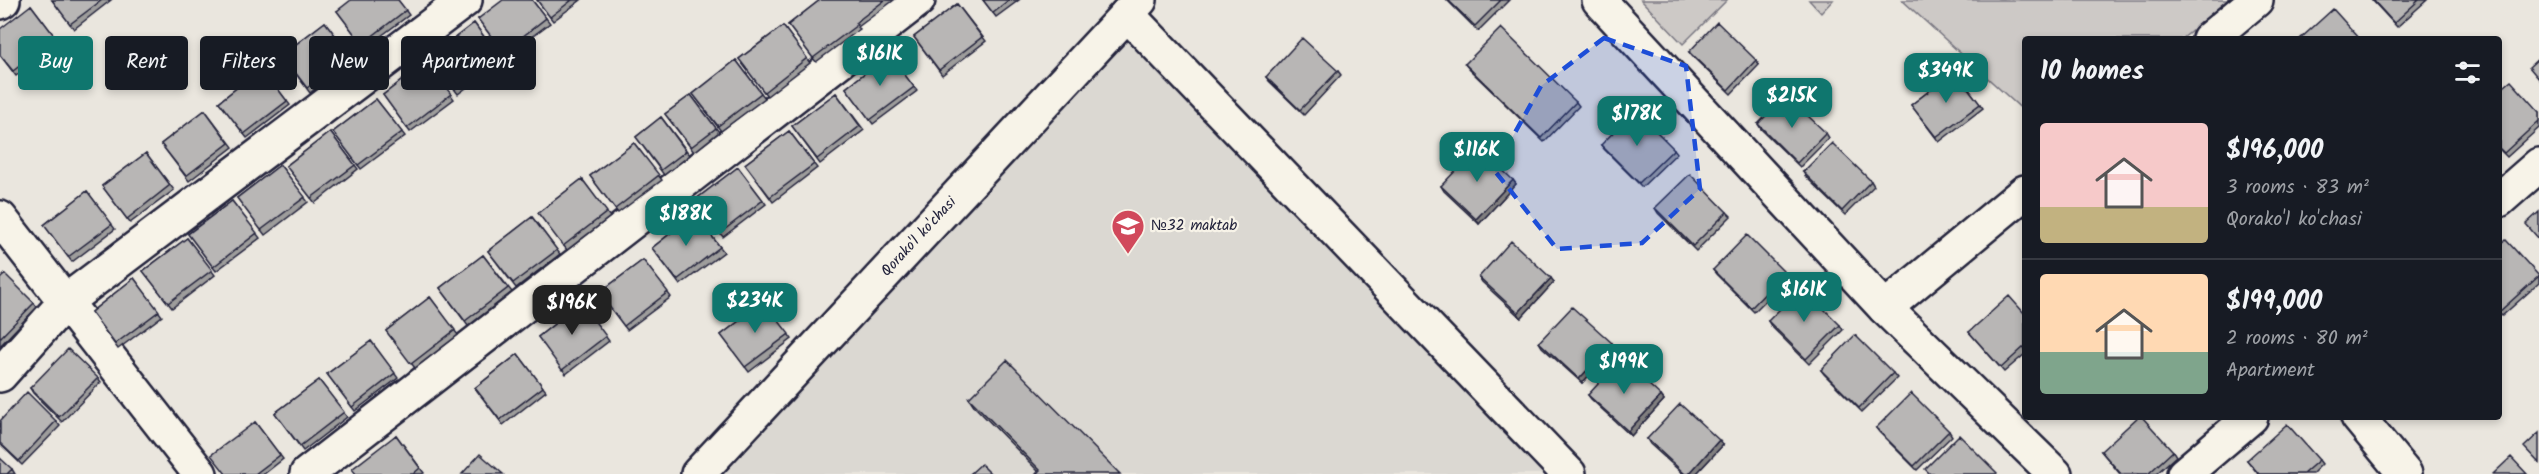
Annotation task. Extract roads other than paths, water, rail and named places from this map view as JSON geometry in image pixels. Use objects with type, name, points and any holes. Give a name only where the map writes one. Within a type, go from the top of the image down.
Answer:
[{"type":"street","points":[[0,375],[66,301],[465,0]]},
{"type":"street","points":[[307,474],[918,0]]},
{"type":"street","points":[[1599,0],[1885,308],[2055,474]]},
{"type":"street","points":[[2213,36],[2256,0]]},
{"type":"street","points":[[1134,7],[1569,474]]},
{"type":"street","name":"Qorako'l ko'chasi","points":[[698,474],[1134,7]]},
{"type":"street","points":[[2502,197],[2539,165]]},
{"type":"street","points":[[1885,308],[2022,194]]},
{"type":"street","points":[[0,218],[200,474]]},
{"type":"street","points":[[2184,474],[2247,420]]},
{"type":"street","points":[[2360,420],[2404,474]]},
{"type":"place","name":"№32 maktab","points":[[1128,255]]}]
